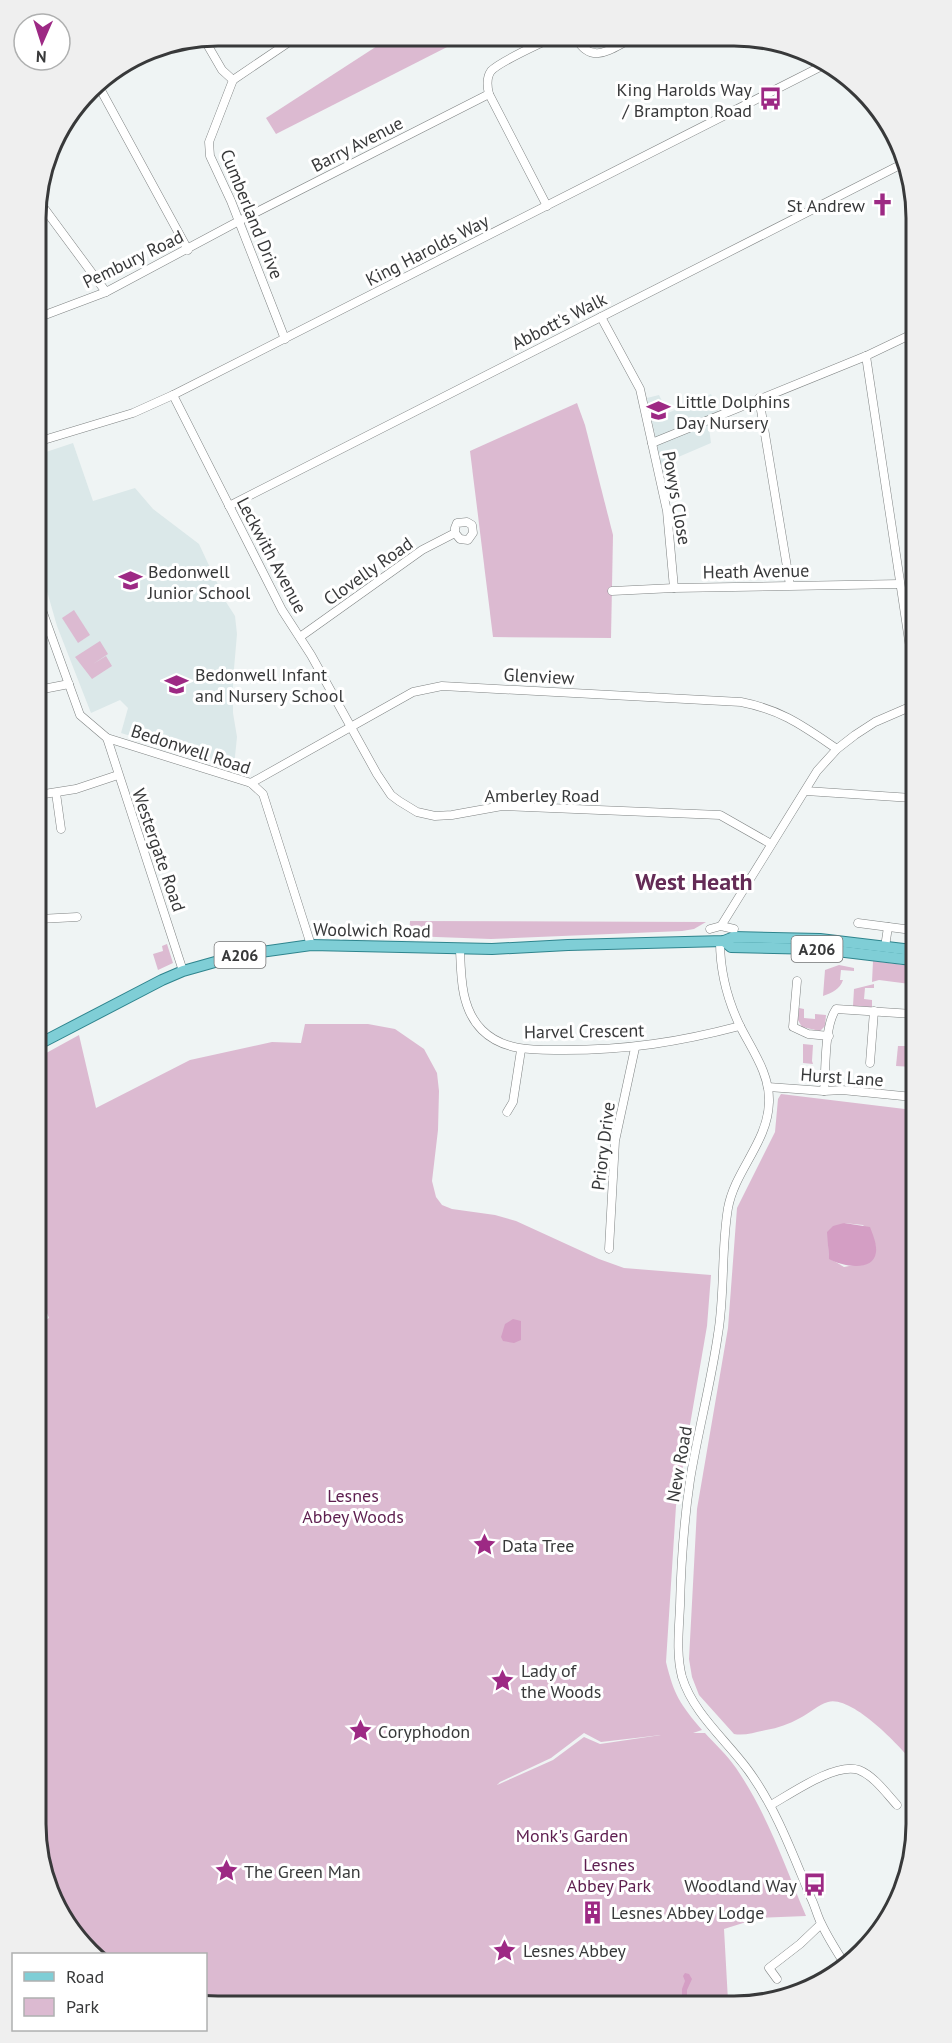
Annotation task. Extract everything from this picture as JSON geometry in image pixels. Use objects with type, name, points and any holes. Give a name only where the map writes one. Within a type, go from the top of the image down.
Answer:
[{"type":"main road","name":"Woolwich Road","points":[[46,1040],[128,996],[183,971],[240,955],[311,945],[492,949],[722,941],[730,937],[799,938],[906,949]]},
{"type":"main road","name":"Woolwich Road","points":[[722,941],[731,947],[820,949],[906,959]]},
{"type":"street","points":[[535,46],[496,67],[488,76],[487,86],[547,206]]},
{"type":"street","points":[[581,46],[587,52],[599,54],[616,46]]},
{"type":"street","points":[[209,47],[222,70],[233,80],[282,47]]},
{"type":"street","name":"King Harolds Way","points":[[47,439],[133,413],[173,396],[817,68]]},
{"type":"street","name":"Cumberland Drive","points":[[233,80],[208,147],[285,339]]},
{"type":"street","points":[[102,92],[188,250]]},
{"type":"street","name":"Barry Avenue","points":[[239,220],[489,94]]},
{"type":"street","name":"Abbott's Walk","points":[[229,506],[897,166]]},
{"type":"street","points":[[47,212],[106,292]]},
{"type":"street","name":"Pembury Road","points":[[47,314],[106,292],[188,250],[239,220]]},
{"type":"street","name":"Powys Close","points":[[601,316],[640,389],[667,512],[674,588]]},
{"type":"street","points":[[652,443],[866,356],[906,337]]},
{"type":"street","points":[[866,356],[906,621]]},
{"type":"street","name":"Leckwith Avenue","points":[[173,396],[282,610],[351,726]]},
{"type":"street","points":[[759,398],[790,585]]},
{"type":"street","name":"Clovelly Road","points":[[300,637],[422,550],[455,533]]},
{"type":"street","name":"Heath Avenue","points":[[612,591],[900,584]]},
{"type":"street","name":"Bedonwell Road","points":[[47,624],[80,715],[107,738],[252,783],[263,794],[311,945]]},
{"type":"street","points":[[47,688],[69,684]]},
{"type":"street","name":"Glenview","points":[[252,783],[413,692],[442,686],[741,702],[784,714],[837,749]]},
{"type":"street","points":[[722,926],[817,771],[837,749],[875,722],[906,709]]},
{"type":"street","name":"Amberley Road","points":[[351,726],[391,795],[407,808],[417,812],[443,816],[502,806],[720,815],[771,844]]},
{"type":"street","name":"Westergate Road","points":[[107,738],[183,971]]},
{"type":"street","points":[[47,794],[118,775]]},
{"type":"street","points":[[806,791],[906,798]]},
{"type":"street","points":[[56,793],[61,829]]},
{"type":"street","points":[[47,918],[77,916]]},
{"type":"street","points":[[858,923],[906,929]]},
{"type":"street","points":[[710,929],[722,926],[734,929]]},
{"type":"street","points":[[885,946],[888,927]]},
{"type":"street","name":"New Road","points":[[722,941],[720,955],[726,989],[740,1026],[762,1069],[768,1087],[770,1104],[764,1130],[753,1155],[736,1181],[727,1210],[719,1332],[690,1477],[685,1516],[680,1598],[681,1674],[695,1706],[750,1772],[771,1805],[821,1924],[841,1958]]},
{"type":"street","name":"Harvel Crescent","points":[[460,949],[461,976],[467,1008],[482,1030],[502,1043],[521,1050],[635,1048],[693,1038],[740,1026]]},
{"type":"street","points":[[797,981],[793,1027],[808,1034],[829,1036]]},
{"type":"street","points":[[824,1091],[832,1014],[836,1009],[906,1013]]},
{"type":"street","points":[[870,1063],[874,1011]]},
{"type":"street","name":"Priory Drive","points":[[609,1249],[615,1141],[635,1048]]},
{"type":"street","points":[[507,1112],[513,1102],[521,1050]]},
{"type":"street","name":"Hurst Lane","points":[[768,1087],[842,1090],[905,1096]]},
{"type":"street","points":[[771,1805],[833,1771],[846,1768],[859,1770],[871,1778],[897,1804]]},
{"type":"street","points":[[777,1979],[769,1968],[821,1924]]},
{"type":"shaded area","points":[[711,394],[719,414],[709,428],[711,443],[676,458],[677,469],[663,472],[647,398],[659,395],[668,413]]},
{"type":"shaded area","name":"Bedonwell Junior School","points":[[73,443],[93,501],[135,488],[153,509],[199,544],[235,616],[237,634],[233,713],[237,737],[234,766],[217,763],[121,733],[128,708],[120,700],[91,713],[57,626],[47,590],[47,452]]},
{"type":"shaded area","points":[[844,1223],[870,1227],[876,1252],[870,1263],[856,1266],[841,1264],[829,1259],[827,1232],[833,1226]]},
{"type":"shaded area","points":[[513,1319],[521,1321],[521,1340],[514,1343],[503,1341],[501,1337],[505,1324]]},
{"type":"shaded area","points":[[685,1973],[689,1974],[692,1979],[687,1996],[682,1996],[685,1981],[683,1976]]},
{"type":"green space","points":[[376,47],[448,47],[276,134],[266,118]]},
{"type":"green space","points":[[577,403],[585,425],[613,535],[611,638],[493,637],[470,451]]},
{"type":"green space","points":[[74,610],[90,635],[78,643],[62,618]]},
{"type":"green space","points":[[100,641],[108,654],[93,664],[106,656],[112,666],[92,679],[75,657]]},
{"type":"green space","points":[[410,921],[706,922],[694,929],[682,931],[491,939],[409,936]]},
{"type":"green space","points":[[167,944],[173,963],[158,970],[153,954],[163,951],[162,946]]},
{"type":"green space","points":[[873,961],[906,965],[906,983],[879,980],[872,982]]},
{"type":"green space","points":[[839,965],[854,968],[854,971],[841,970],[840,980],[843,980],[840,986],[823,996],[825,970]]},
{"type":"green space","points":[[874,984],[874,988],[865,988],[864,999],[872,1000],[872,1007],[853,1006],[854,989]]},
{"type":"green space","points":[[799,1008],[804,1009],[804,1018],[815,1019],[815,1014],[826,1015],[825,1026],[820,1031],[802,1027],[798,1020]]},
{"type":"green space","name":"Lesnes Abbey Woods","points":[[305,1024],[368,1024],[395,1029],[424,1049],[437,1073],[438,1130],[432,1181],[436,1197],[442,1205],[516,1221],[624,1268],[711,1275],[707,1326],[676,1506],[666,1662],[679,1699],[702,1730],[693,1733],[705,1733],[725,1754],[757,1803],[806,1916],[759,1918],[724,1929],[728,1996],[207,1996],[207,1953],[104,1953],[89,1938],[70,1911],[52,1869],[46,1825],[46,1319],[49,1318],[46,1311],[46,1053],[79,1035],[96,1108],[190,1060],[272,1042],[301,1043]],"holes":[[[584,1733],[601,1742],[661,1735],[600,1744],[584,1737],[553,1760],[497,1785],[551,1758]]]},
{"type":"green space","points":[[803,1044],[813,1045],[813,1064],[803,1063]]},
{"type":"green space","points":[[898,1046],[905,1046],[905,1067],[896,1066]]},
{"type":"green space","points":[[781,1094],[905,1109],[905,1754],[875,1724],[850,1706],[838,1702],[824,1703],[796,1720],[779,1727],[746,1734],[734,1734],[699,1695],[692,1677],[689,1659],[697,1509],[728,1328],[737,1208],[775,1132],[778,1099]],"holes":[[[844,1223],[863,1225],[875,1242],[875,1251],[870,1262],[844,1267],[829,1258],[828,1243]]]},
{"type":"place","name":"King Harolds Way / Brampton Road","points":[[770,99]]},
{"type":"place","name":"St Andrew","points":[[883,205]]},
{"type":"place","name":"Little Dolphins Day Nursery","points":[[658,411]]},
{"type":"place","name":"Bedonwell Junior School","points":[[130,581]]},
{"type":"place","name":"Bedonwell Infant and Nursery School","points":[[177,684]]},
{"type":"place","name":"Data Tree","points":[[484,1545]]},
{"type":"place","name":"Lady of the Woods","points":[[503,1680]]},
{"type":"place","name":"Coryphodon","points":[[360,1731]]},
{"type":"place","name":"The Green Man","points":[[226,1871]]},
{"type":"place","name":"Woodland Way","points":[[815,1885]]},
{"type":"place","name":"Lesnes Abbey Lodge","points":[[593,1912]]},
{"type":"place","name":"Lesnes Abbey","points":[[505,1950]]},
{"type":"district","name":"West Heath","points":[[694,881]]},
{"type":"park label","name":"Monk's Garden","points":[[572,1835]]},
{"type":"park label","name":"Lesnes Abbey Park","points":[[609,1874]]}]
